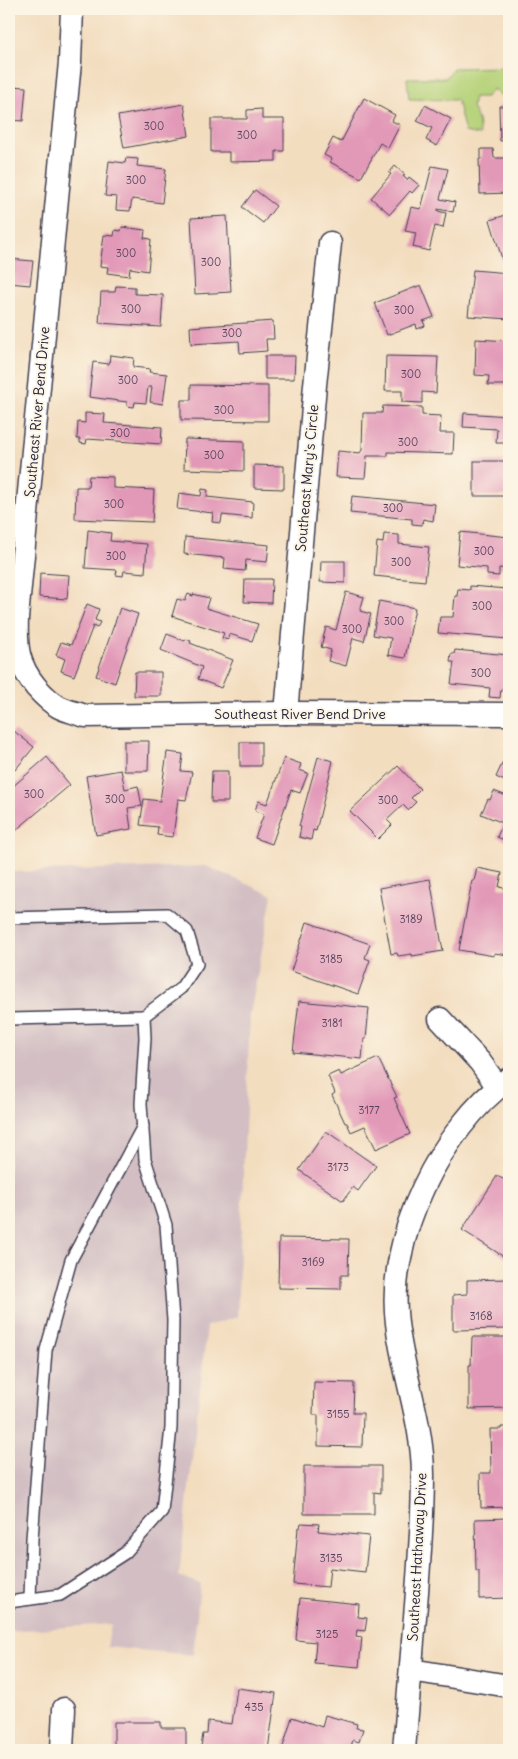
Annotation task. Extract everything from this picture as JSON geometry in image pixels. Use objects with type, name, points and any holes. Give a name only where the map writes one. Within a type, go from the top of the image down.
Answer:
[{"type":"street","name":"Southeast River Bend Drive","points":[[72,9],[69,72],[17,618],[16,642],[20,660],[27,677],[45,697],[59,708],[85,716],[286,713],[509,714]]},
{"type":"street","name":"Southeast Mary's Circle","points":[[286,713],[315,385],[330,243]]},
{"type":"street","name":"Southeast Hathaway Drive","points":[[404,1750],[420,1550],[423,1474],[417,1420],[408,1386],[397,1322],[396,1296],[400,1262],[413,1212],[426,1181],[452,1138],[481,1103],[503,1083],[480,1062],[440,1019]]},
{"type":"street","points":[[411,1670],[509,1686]]},
{"type":"street","points":[[62,1750],[64,1709]]},
{"type":"lane","points":[[9,918],[167,914],[187,931],[197,964],[181,988],[144,1016],[9,1019]]},
{"type":"lane","points":[[9,1602],[60,1595],[125,1553],[162,1511],[171,1428],[173,1320],[166,1225],[145,1159],[141,1104],[145,1038],[144,1016]]},
{"type":"lane","points":[[30,1599],[32,1539],[46,1350],[71,1260],[143,1126]]},
{"type":"shaded area","points":[[206,866],[272,895],[250,1015],[237,1317],[207,1326],[179,1576],[200,1584],[193,1655],[107,1647],[111,1624],[9,1631],[9,872]]},
{"type":"green space","points":[[509,67],[509,95],[501,95],[493,89],[486,97],[474,97],[472,107],[478,120],[480,135],[465,132],[457,100],[409,99],[407,78],[446,78],[454,68]]},
{"type":"building","points":[[9,86],[26,87],[23,121],[9,120]]},
{"type":"building","points":[[364,98],[395,115],[392,121],[400,125],[388,148],[380,143],[361,178],[330,162],[332,159],[324,155],[333,138],[341,142]]},
{"type":"building","points":[[184,104],[189,136],[124,148],[118,116]]},
{"type":"building","points":[[425,105],[451,119],[437,146],[426,140],[432,128],[417,121]]},
{"type":"building","points":[[499,106],[509,106],[509,140],[500,141]]},
{"type":"building","points":[[262,109],[262,119],[284,119],[284,151],[276,151],[276,161],[229,162],[229,152],[211,152],[211,119],[247,119],[247,110]]},
{"type":"building","points":[[481,149],[493,149],[494,158],[509,158],[509,193],[480,194],[479,159],[481,159]]},
{"type":"building","points":[[126,158],[138,159],[137,166],[166,169],[162,203],[132,199],[130,211],[116,210],[117,197],[105,196],[109,161],[125,163]]},
{"type":"building","points":[[395,166],[405,175],[403,176],[407,180],[409,177],[419,185],[412,193],[410,191],[390,214],[371,198],[391,174],[389,173]]},
{"type":"building","points":[[432,166],[448,169],[440,199],[455,202],[453,212],[438,209],[438,211],[446,213],[443,228],[435,226],[429,251],[413,247],[416,233],[405,231],[411,207],[421,209]]},
{"type":"building","points":[[9,178],[15,178],[12,207],[9,207]]},
{"type":"building","points":[[255,190],[276,206],[263,223],[242,207]]},
{"type":"building","points":[[509,214],[509,260],[503,262],[490,220]]},
{"type":"building","points":[[227,216],[231,292],[195,294],[191,218]]},
{"type":"building","points":[[122,227],[145,230],[144,238],[151,239],[148,271],[130,268],[129,276],[107,273],[108,267],[100,266],[104,235],[114,236],[115,230],[121,231]]},
{"type":"building","points":[[9,259],[33,261],[30,285],[9,283]]},
{"type":"building","points":[[473,270],[509,273],[509,319],[468,316]]},
{"type":"building","points":[[421,285],[434,317],[423,321],[425,326],[417,329],[416,324],[387,335],[375,303]]},
{"type":"building","points":[[116,286],[135,287],[135,294],[163,295],[161,327],[99,323],[101,292],[115,292]]},
{"type":"building","points":[[273,321],[274,339],[266,339],[267,351],[240,353],[239,341],[191,344],[190,327]]},
{"type":"building","points":[[476,339],[509,341],[509,385],[488,385],[489,376],[475,375]]},
{"type":"building","points":[[110,355],[134,358],[133,367],[150,369],[149,372],[167,374],[163,404],[150,402],[152,387],[148,387],[146,403],[135,402],[134,407],[127,406],[127,402],[89,397],[93,362],[109,364]]},
{"type":"building","points":[[265,356],[295,356],[294,379],[265,379]]},
{"type":"building","points":[[386,356],[438,357],[436,393],[422,392],[422,403],[402,402],[402,391],[385,391]]},
{"type":"building","points":[[191,385],[268,386],[268,421],[181,420],[181,400],[191,400]]},
{"type":"building","points":[[383,406],[422,407],[422,415],[441,416],[440,433],[454,433],[453,454],[388,452],[388,456],[367,456],[365,478],[336,477],[338,451],[360,453],[362,450],[363,413],[382,413]]},
{"type":"building","points":[[85,413],[105,414],[104,423],[162,427],[161,444],[87,439],[86,444],[80,443],[80,439],[77,439],[78,422],[85,423]]},
{"type":"building","points":[[464,413],[509,416],[509,443],[496,443],[497,429],[463,427]]},
{"type":"building","points":[[185,439],[244,441],[244,471],[184,469]]},
{"type":"building","points":[[474,461],[509,461],[509,496],[474,496]]},
{"type":"building","points":[[254,465],[284,466],[284,489],[254,488]]},
{"type":"building","points":[[89,476],[113,477],[113,488],[154,490],[152,522],[75,519],[76,487],[88,487]]},
{"type":"building","points":[[202,489],[208,490],[207,497],[253,502],[252,518],[222,515],[221,523],[212,522],[213,513],[177,509],[179,493],[201,496]]},
{"type":"building","points":[[352,496],[435,504],[433,521],[423,519],[422,525],[412,524],[412,519],[350,513]]},
{"type":"building","points":[[88,530],[111,533],[110,541],[147,544],[145,573],[124,571],[123,576],[116,575],[117,570],[85,568]]},
{"type":"building","points":[[460,532],[509,537],[509,569],[499,568],[499,576],[487,575],[487,568],[457,565]]},
{"type":"building","points":[[384,534],[399,535],[399,544],[429,547],[425,581],[374,576],[377,542],[383,543]]},
{"type":"building","points":[[185,537],[269,545],[267,562],[246,560],[245,571],[224,569],[225,558],[184,554]]},
{"type":"building","points":[[321,561],[345,561],[345,583],[320,582]]},
{"type":"building","points":[[40,573],[69,575],[67,599],[39,597]]},
{"type":"building","points":[[245,579],[272,579],[271,603],[244,602]]},
{"type":"building","points":[[470,586],[507,589],[507,592],[509,592],[508,639],[438,633],[440,617],[453,617],[455,596],[457,596],[458,589],[470,590]]},
{"type":"building","points":[[346,592],[364,597],[360,611],[371,614],[364,641],[353,638],[346,666],[328,661],[331,650],[321,647],[326,627],[336,630]]},
{"type":"building","points":[[188,594],[209,598],[206,608],[258,624],[252,641],[229,634],[228,640],[222,638],[224,633],[172,616],[177,599],[185,601]]},
{"type":"building","points":[[379,601],[415,608],[405,658],[388,655],[391,638],[373,635]]},
{"type":"building","points":[[87,604],[99,609],[95,620],[100,622],[97,628],[93,626],[74,676],[61,671],[65,659],[56,655],[61,642],[71,645]]},
{"type":"building","points":[[120,608],[138,614],[115,683],[96,676]]},
{"type":"building","points":[[167,634],[185,641],[186,639],[191,641],[190,643],[233,660],[221,688],[198,679],[202,667],[161,650]]},
{"type":"building","points":[[455,650],[509,655],[509,690],[501,689],[500,698],[489,697],[490,688],[451,684],[454,662],[450,662],[451,654],[454,654]]},
{"type":"building","points":[[135,672],[161,672],[161,696],[134,696]]},
{"type":"building","points":[[14,731],[34,747],[15,770],[9,765],[9,738]]},
{"type":"building","points":[[124,741],[149,741],[148,771],[124,771]]},
{"type":"building","points":[[240,742],[261,742],[261,766],[240,766]]},
{"type":"building","points":[[509,749],[509,783],[496,777]]},
{"type":"building","points":[[167,752],[183,754],[181,771],[192,772],[186,800],[178,799],[173,837],[157,835],[158,827],[140,825],[144,799],[160,801]]},
{"type":"building","points":[[47,757],[70,785],[9,836],[9,785],[11,788]]},
{"type":"building","points":[[318,757],[333,761],[316,831],[313,830],[311,840],[299,837],[301,827],[299,826]]},
{"type":"building","points":[[284,758],[301,764],[299,770],[308,773],[300,793],[291,790],[272,844],[255,838],[264,814],[255,811],[258,801],[267,804]]},
{"type":"building","points":[[398,766],[420,789],[411,798],[416,802],[408,810],[403,805],[387,820],[392,825],[378,839],[350,811]]},
{"type":"building","points":[[121,770],[125,789],[138,786],[142,806],[128,808],[131,829],[96,835],[86,776]]},
{"type":"building","points":[[212,771],[228,771],[228,802],[211,802]]},
{"type":"building","points":[[494,791],[509,797],[509,842],[497,837],[503,823],[481,814]]},
{"type":"building","points":[[477,868],[502,873],[499,887],[509,889],[509,955],[494,953],[494,956],[459,950],[472,881],[474,881]]},
{"type":"building","points":[[430,879],[443,951],[412,956],[412,954],[398,956],[397,953],[391,954],[379,888]]},
{"type":"building","points":[[307,922],[370,944],[365,958],[370,960],[358,994],[291,971]]},
{"type":"building","points":[[299,1001],[369,1008],[362,1059],[293,1052]]},
{"type":"building","points":[[378,1058],[397,1097],[394,1098],[410,1134],[376,1149],[365,1126],[351,1132],[347,1123],[345,1123],[332,1095],[335,1093],[328,1076],[339,1071],[341,1075]]},
{"type":"building","points":[[326,1131],[376,1166],[358,1191],[353,1187],[343,1201],[299,1170]]},
{"type":"building","points":[[497,1176],[509,1182],[509,1260],[462,1230]]},
{"type":"building","points":[[279,1238],[349,1239],[348,1275],[341,1275],[341,1289],[278,1288]]},
{"type":"building","points":[[509,1279],[509,1329],[453,1330],[453,1295],[467,1294],[467,1280]]},
{"type":"building","points":[[472,1337],[509,1337],[509,1408],[469,1409],[469,1365],[471,1365]]},
{"type":"building","points":[[314,1382],[354,1383],[353,1413],[363,1413],[362,1447],[318,1446],[318,1415],[313,1415]]},
{"type":"building","points":[[501,1427],[509,1427],[509,1507],[481,1508],[480,1473],[491,1473],[490,1429],[501,1429]]},
{"type":"building","points":[[304,1466],[381,1466],[381,1493],[374,1492],[374,1514],[304,1514]]},
{"type":"building","points":[[509,1518],[509,1598],[479,1599],[479,1571],[476,1571],[475,1519]]},
{"type":"building","points":[[301,1523],[319,1524],[318,1531],[369,1536],[365,1572],[330,1568],[328,1587],[293,1584],[298,1528],[300,1528]]},
{"type":"building","points":[[300,1598],[359,1604],[358,1617],[367,1618],[365,1631],[357,1630],[356,1636],[362,1637],[359,1667],[314,1663],[316,1642],[296,1640]]},
{"type":"building","points":[[237,1688],[276,1693],[268,1750],[204,1750],[205,1747],[201,1747],[203,1734],[207,1734],[208,1721],[232,1724]]},
{"type":"building","points":[[9,1713],[16,1735],[9,1737]]},
{"type":"building","points":[[325,1715],[357,1724],[356,1728],[363,1729],[359,1742],[353,1740],[350,1750],[282,1750],[292,1717],[322,1727]]},
{"type":"building","points":[[114,1722],[161,1722],[161,1728],[186,1728],[186,1750],[114,1750]]}]
